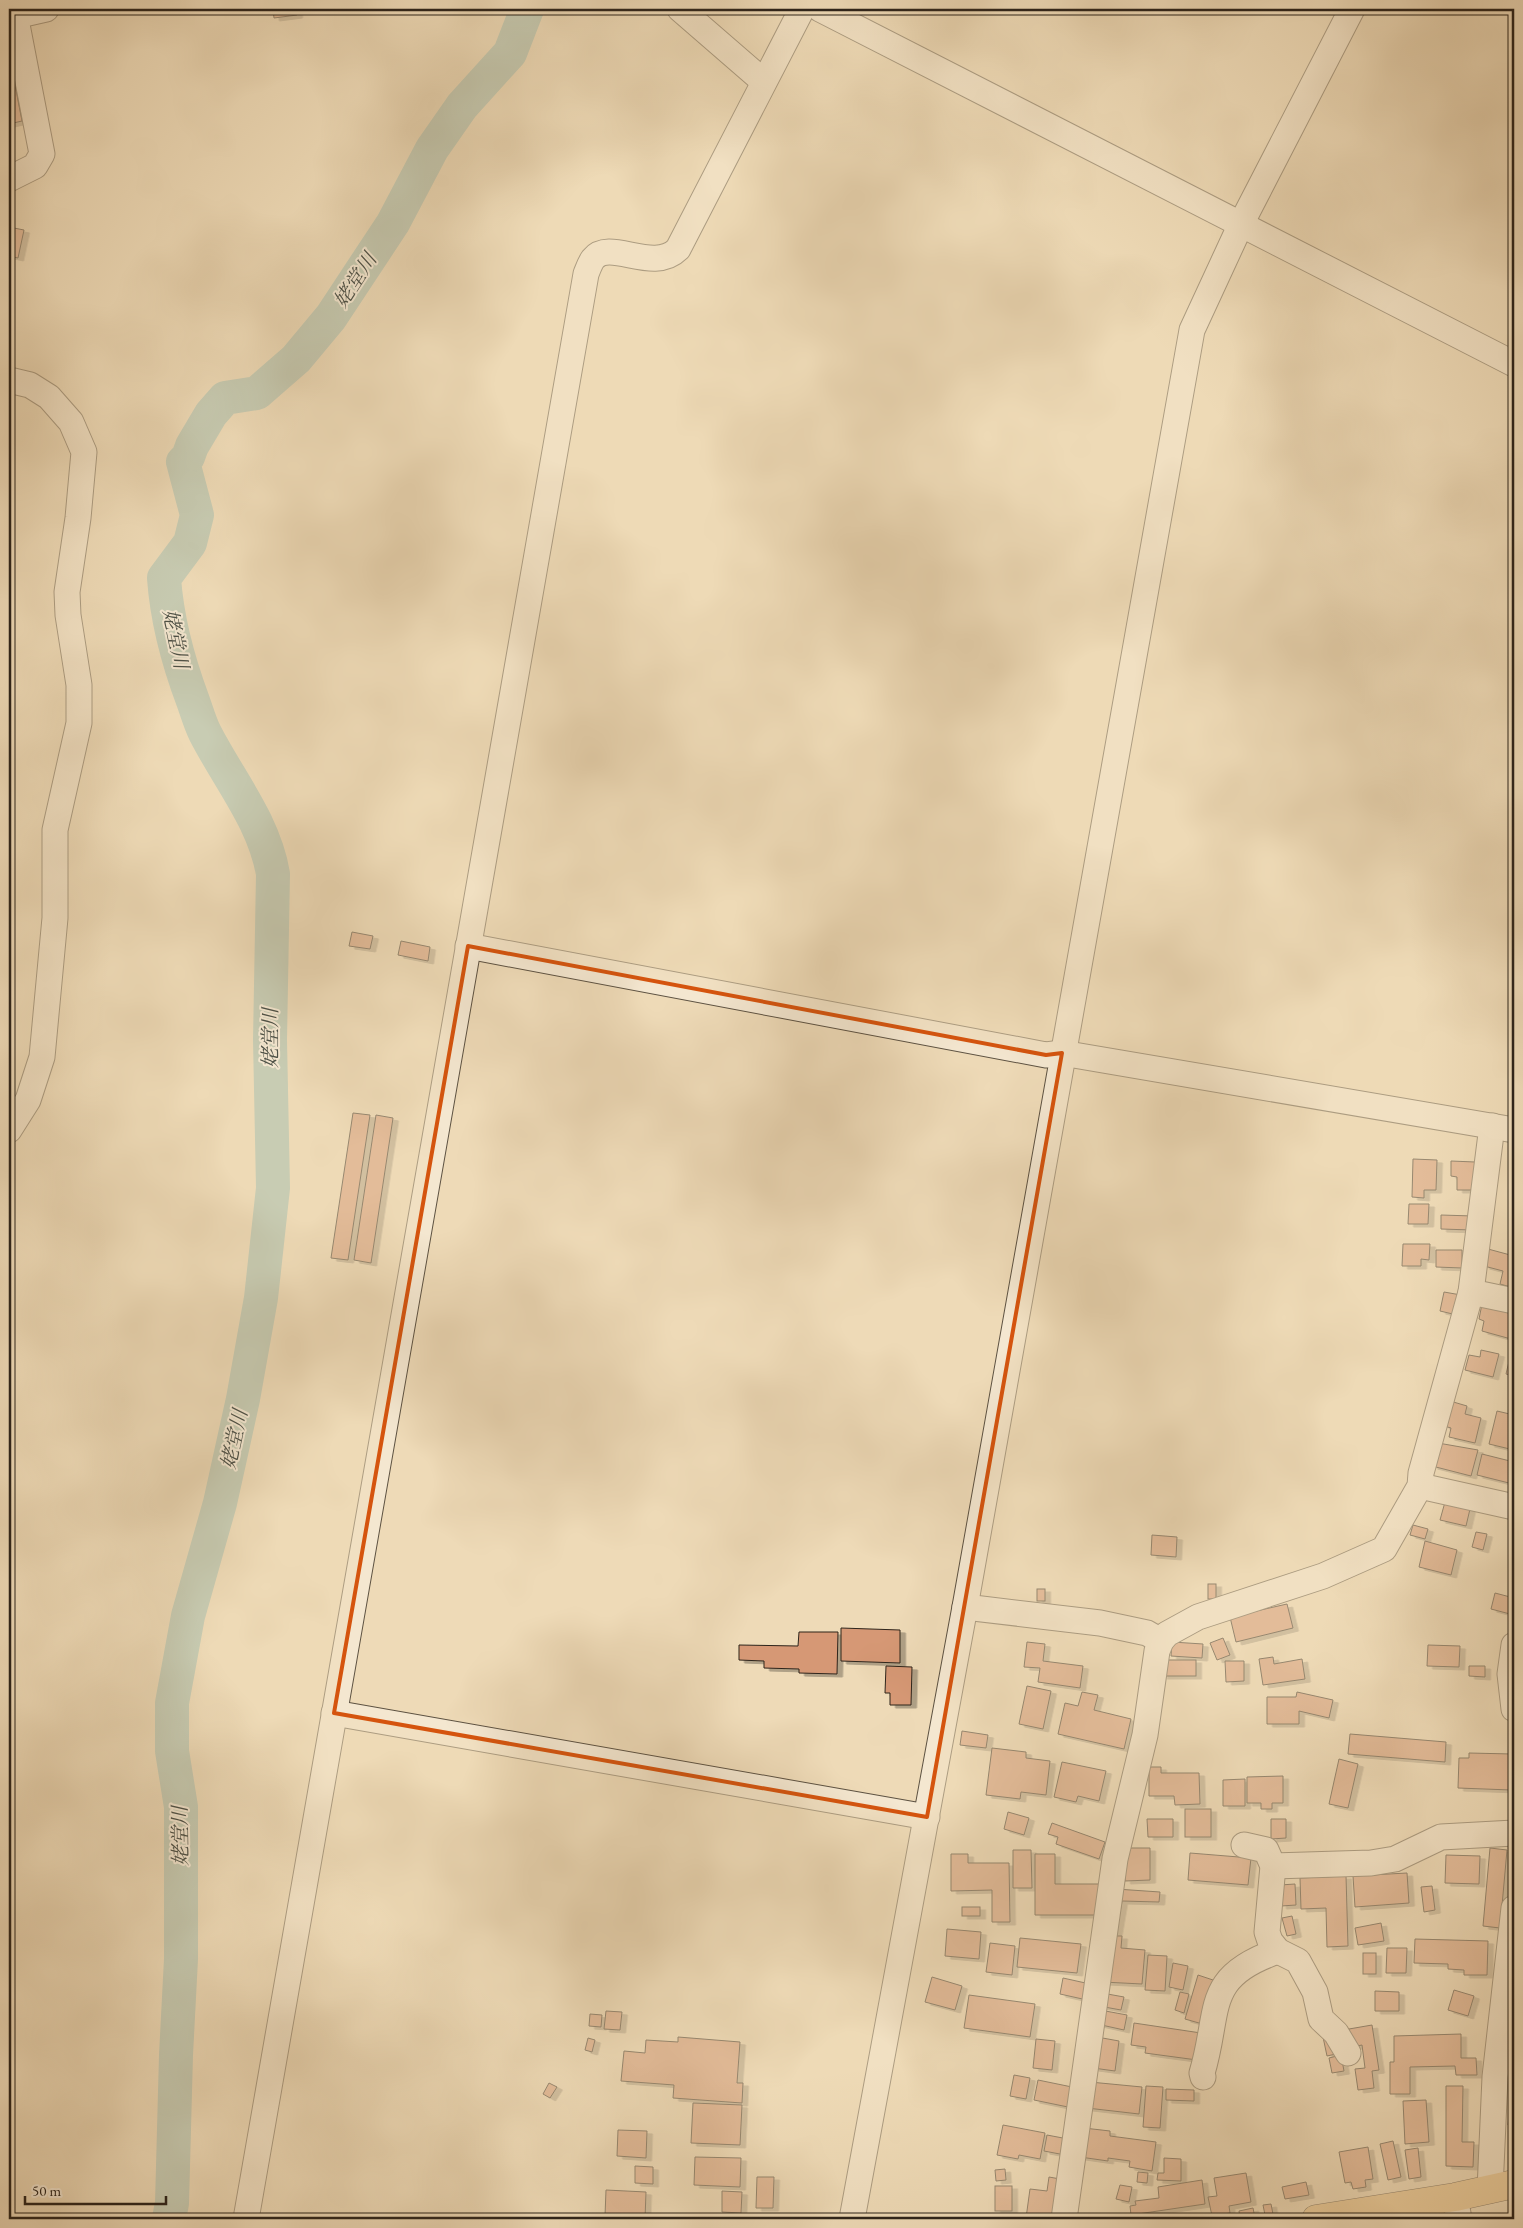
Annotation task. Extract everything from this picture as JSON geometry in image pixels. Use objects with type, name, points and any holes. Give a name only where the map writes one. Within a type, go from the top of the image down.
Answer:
[{"type":"highway","points":[[1316,2219],[1457,2208],[1502,2187]]},
{"type":"street","points":[[9,178],[35,166],[42,154],[14,13],[46,9]]},
{"type":"street","points":[[680,9],[763,81]]},
{"type":"street","points":[[246,2219],[586,274],[598,255],[628,254],[658,260],[669,257],[678,249],[763,81],[802,9]]},
{"type":"street","points":[[820,9],[1514,364]]},
{"type":"street","points":[[852,2219],[965,1607],[1192,330],[1241,224],[1352,9]]},
{"type":"street","points":[[9,380],[30,385],[49,397],[71,422],[84,452],[78,518],[67,592],[68,615],[79,685],[79,723],[56,830],[56,918],[42,1057],[28,1100],[9,1130]]},
{"type":"street","points":[[468,946],[1046,1055],[1062,1053],[1503,1128],[1471,1292],[1421,1473],[1420,1486],[1384,1549],[1324,1576],[1198,1617],[1168,1634],[1161,1641],[1154,1664],[1145,1736],[1115,1859],[1064,2219]]},
{"type":"street","points":[[1471,1292],[1514,1301]]},
{"type":"street","points":[[1420,1486],[1514,1507]]},
{"type":"street","points":[[965,1607],[1109,1625],[1147,1633],[1161,1641]]},
{"type":"street","points":[[1514,1649],[1510,1674],[1514,1709]]},
{"type":"street","points":[[334,1713],[927,1817]]},
{"type":"street","points":[[1273,1866],[1371,1863],[1395,1860],[1441,1837],[1514,1833]]},
{"type":"street","points":[[1244,1845],[1266,1850],[1273,1866],[1267,1932],[1270,1941],[1278,1951],[1298,1961],[1316,1992],[1321,2019],[1336,2033],[1348,2053]]},
{"type":"street","points":[[1502,2187],[1495,2077],[1514,1908]]},
{"type":"street","points":[[1203,2077],[1202,2073],[1207,2055],[1210,2028],[1223,1987],[1231,1977],[1256,1959],[1278,1951]]},
{"type":"highlighted area","points":[[468,946],[1046,1055],[1062,1053],[927,1817],[334,1713]]},
{"type":"building","points":[[273,9],[297,9],[297,15],[274,18]]},
{"type":"building","points":[[14,80],[22,121],[9,124],[9,81]]},
{"type":"building","points":[[9,227],[24,230],[18,258],[9,256]]},
{"type":"building","points":[[352,932],[373,936],[370,949],[349,946]]},
{"type":"building","points":[[401,941],[430,947],[428,961],[398,955]]},
{"type":"building","points":[[353,1113],[370,1115],[348,1260],[331,1258]]},
{"type":"building","points":[[376,1115],[393,1118],[371,1263],[354,1260]]},
{"type":"building","points":[[1413,1159],[1437,1160],[1436,1190],[1424,1190],[1424,1198],[1412,1197]]},
{"type":"building","points":[[1451,1161],[1475,1162],[1475,1190],[1457,1190],[1457,1177],[1451,1176]]},
{"type":"building","points":[[1409,1204],[1429,1204],[1428,1224],[1408,1224]]},
{"type":"building","points":[[1441,1215],[1473,1216],[1472,1230],[1441,1229]]},
{"type":"building","points":[[1403,1244],[1430,1244],[1429,1260],[1421,1259],[1421,1266],[1402,1266]]},
{"type":"building","points":[[1488,1249],[1514,1256],[1514,1288],[1500,1284],[1503,1271],[1484,1266]]},
{"type":"building","points":[[1436,1250],[1462,1250],[1462,1268],[1436,1267]]},
{"type":"building","points":[[1444,1292],[1461,1295],[1457,1315],[1440,1311]]},
{"type":"building","points":[[1482,1304],[1514,1312],[1511,1339],[1482,1331],[1484,1321],[1479,1319]]},
{"type":"building","points":[[1481,1350],[1499,1354],[1493,1377],[1465,1370],[1469,1355],[1480,1357]]},
{"type":"building","points":[[1510,1357],[1514,1358],[1514,1376],[1506,1374]]},
{"type":"building","points":[[1450,1401],[1467,1406],[1465,1414],[1481,1418],[1475,1443],[1449,1437],[1451,1428],[1444,1426]]},
{"type":"building","points":[[1497,1411],[1514,1415],[1514,1450],[1489,1444]]},
{"type":"building","points":[[1438,1443],[1478,1450],[1471,1476],[1432,1466]]},
{"type":"building","points":[[1482,1454],[1514,1462],[1509,1483],[1477,1475]]},
{"type":"building","points":[[1445,1502],[1470,1509],[1466,1526],[1440,1520]]},
{"type":"building","points":[[1413,1525],[1428,1529],[1425,1539],[1410,1535]]},
{"type":"building","points":[[1476,1532],[1487,1534],[1483,1550],[1472,1547]]},
{"type":"building","points":[[1152,1535],[1177,1537],[1176,1557],[1151,1555]]},
{"type":"building","points":[[1425,1541],[1457,1550],[1451,1575],[1419,1567]]},
{"type":"building","points":[[1208,1584],[1216,1584],[1216,1599],[1208,1599]]},
{"type":"building","points":[[1037,1589],[1045,1589],[1045,1601],[1037,1601]]},
{"type":"building","points":[[1495,1593],[1514,1598],[1510,1614],[1491,1609]]},
{"type":"building","points":[[1287,1604],[1293,1628],[1236,1642],[1230,1617]]},
{"type":"building","points":[[841,1628],[900,1630],[900,1663],[841,1661]]},
{"type":"building","points":[[799,1632],[838,1632],[837,1674],[799,1673],[799,1669],[764,1668],[764,1661],[739,1660],[739,1645],[798,1646]]},
{"type":"building","points":[[1223,1638],[1230,1655],[1217,1660],[1210,1643]]},
{"type":"building","points":[[1027,1642],[1045,1644],[1043,1661],[1083,1666],[1080,1688],[1038,1682],[1040,1668],[1024,1667]]},
{"type":"building","points":[[1172,1642],[1203,1644],[1202,1658],[1171,1656]]},
{"type":"building","points":[[1428,1645],[1460,1646],[1459,1667],[1427,1666]]},
{"type":"building","points":[[1273,1657],[1274,1664],[1302,1659],[1305,1679],[1263,1685],[1259,1659]]},
{"type":"building","points":[[1162,1660],[1196,1660],[1196,1676],[1162,1676]]},
{"type":"building","points":[[1225,1661],[1244,1661],[1244,1681],[1226,1682]]},
{"type":"building","points":[[886,1666],[912,1667],[911,1705],[890,1705],[890,1693],[885,1693]]},
{"type":"building","points":[[1469,1666],[1485,1666],[1485,1677],[1469,1676]]},
{"type":"building","points":[[1027,1686],[1051,1691],[1043,1729],[1019,1724]]},
{"type":"building","points":[[1082,1692],[1098,1695],[1094,1710],[1131,1719],[1124,1749],[1058,1734],[1065,1703],[1078,1706]]},
{"type":"building","points":[[1297,1692],[1333,1700],[1329,1718],[1299,1711],[1299,1724],[1267,1724],[1267,1697],[1296,1697]]},
{"type":"building","points":[[962,1731],[988,1735],[986,1748],[960,1745]]},
{"type":"building","points":[[1350,1734],[1446,1742],[1445,1762],[1348,1754]]},
{"type":"building","points":[[992,1748],[1026,1752],[1026,1758],[1050,1761],[1046,1795],[1021,1792],[1020,1799],[986,1795]]},
{"type":"building","points":[[1469,1753],[1512,1754],[1511,1790],[1458,1788],[1459,1758],[1469,1758]]},
{"type":"building","points":[[1339,1759],[1358,1764],[1348,1808],[1329,1804]]},
{"type":"building","points":[[1062,1762],[1106,1771],[1099,1801],[1078,1796],[1076,1802],[1054,1797]]},
{"type":"building","points":[[1149,1767],[1161,1767],[1161,1773],[1199,1773],[1200,1804],[1175,1805],[1174,1796],[1149,1796]]},
{"type":"building","points":[[1283,1776],[1283,1803],[1272,1803],[1272,1809],[1261,1809],[1261,1803],[1247,1803],[1247,1777]]},
{"type":"building","points":[[1245,1779],[1245,1806],[1223,1806],[1223,1780]]},
{"type":"building","points":[[1185,1809],[1211,1809],[1211,1837],[1185,1837]]},
{"type":"building","points":[[1008,1812],[1029,1818],[1024,1835],[1004,1829]]},
{"type":"building","points":[[1147,1819],[1173,1819],[1173,1837],[1148,1837]]},
{"type":"building","points":[[1271,1819],[1286,1819],[1286,1838],[1271,1839]]},
{"type":"building","points":[[1052,1823],[1105,1842],[1099,1859],[1056,1844],[1058,1837],[1048,1834]]},
{"type":"building","points":[[1125,1848],[1150,1848],[1150,1880],[1125,1881]]},
{"type":"building","points":[[1490,1848],[1507,1850],[1500,1928],[1483,1926]]},
{"type":"building","points":[[1013,1850],[1031,1850],[1032,1888],[1013,1888]]},
{"type":"building","points":[[1190,1853],[1251,1858],[1248,1885],[1188,1880]]},
{"type":"building","points":[[951,1854],[968,1854],[968,1863],[1009,1863],[1010,1922],[992,1922],[992,1890],[951,1891]]},
{"type":"building","points":[[1035,1854],[1055,1854],[1055,1884],[1101,1884],[1101,1915],[1035,1915]]},
{"type":"building","points":[[1446,1855],[1480,1856],[1479,1884],[1445,1883]]},
{"type":"building","points":[[1407,1873],[1409,1903],[1355,1907],[1353,1876]]},
{"type":"building","points":[[1346,1876],[1348,1946],[1327,1947],[1326,1908],[1301,1909],[1300,1878]]},
{"type":"building","points":[[1295,1884],[1296,1905],[1281,1906],[1280,1885]]},
{"type":"building","points":[[1432,1886],[1435,1910],[1424,1912],[1421,1887]]},
{"type":"building","points":[[1116,1889],[1160,1892],[1159,1902],[1122,1901],[1116,1936],[1122,1936],[1121,1948],[1145,1950],[1142,1984],[1103,1982]]},
{"type":"building","points":[[962,1907],[980,1907],[980,1916],[962,1916]]},
{"type":"building","points":[[1292,1916],[1296,1934],[1287,1936],[1282,1918]]},
{"type":"building","points":[[1381,1923],[1384,1941],[1358,1945],[1355,1928]]},
{"type":"building","points":[[947,1929],[981,1932],[979,1959],[945,1956]]},
{"type":"building","points":[[1020,1938],[1081,1944],[1077,1973],[1017,1967]]},
{"type":"building","points":[[1415,1939],[1488,1941],[1487,1975],[1464,1975],[1464,1970],[1448,1969],[1448,1964],[1414,1963]]},
{"type":"building","points":[[990,1943],[1015,1946],[1012,1975],[986,1972]]},
{"type":"building","points":[[1387,1948],[1407,1948],[1406,1973],[1386,1973]]},
{"type":"building","points":[[1363,1953],[1376,1953],[1376,1974],[1363,1974]]},
{"type":"building","points":[[1148,1955],[1167,1956],[1165,1991],[1145,1990]]},
{"type":"building","points":[[1173,1963],[1188,1966],[1183,1990],[1169,1987]]},
{"type":"building","points":[[1198,1975],[1219,1982],[1206,2025],[1185,2019]]},
{"type":"building","points":[[932,1977],[962,1986],[955,2010],[925,2002]]},
{"type":"building","points":[[1063,1978],[1090,1984],[1087,2000],[1060,1994]]},
{"type":"building","points":[[1454,1990],[1474,1996],[1468,2016],[1448,2010]]},
{"type":"building","points":[[1375,1991],[1399,1992],[1399,2011],[1375,2011]]},
{"type":"building","points":[[1180,1992],[1189,1994],[1184,2013],[1175,2010]]},
{"type":"building","points":[[1102,1993],[1124,1997],[1121,2010],[1099,2006]]},
{"type":"building","points":[[969,1995],[1035,2004],[1030,2037],[964,2028]]},
{"type":"building","points":[[1100,2010],[1127,2015],[1124,2030],[1097,2024]]},
{"type":"building","points":[[606,2011],[622,2012],[620,2030],[604,2029]]},
{"type":"building","points":[[590,2014],[602,2015],[601,2027],[589,2026]]},
{"type":"building","points":[[1134,2023],[1201,2033],[1197,2060],[1145,2053],[1146,2047],[1131,2045]]},
{"type":"building","points":[[1372,2025],[1379,2070],[1372,2071],[1374,2088],[1358,2090],[1355,2069],[1365,2068],[1362,2045],[1352,2047],[1349,2029]]},
{"type":"building","points":[[1461,2034],[1461,2058],[1476,2058],[1477,2075],[1456,2075],[1455,2066],[1410,2067],[1410,2094],[1390,2094],[1390,2062],[1394,2062],[1394,2036]]},
{"type":"building","points":[[678,2037],[740,2042],[737,2083],[743,2083],[742,2103],[673,2098],[674,2085],[621,2081],[624,2051],[645,2053],[646,2040],[678,2042]]},
{"type":"building","points":[[1097,2037],[1119,2041],[1115,2071],[1093,2068]]},
{"type":"building","points":[[1323,2037],[1336,2054],[1327,2056]]},
{"type":"building","points":[[588,2038],[595,2040],[592,2052],[585,2050]]},
{"type":"building","points":[[1036,2039],[1055,2041],[1052,2070],[1033,2068]]},
{"type":"building","points":[[1341,2055],[1344,2071],[1332,2073],[1329,2058]]},
{"type":"building","points":[[1014,2075],[1030,2078],[1026,2099],[1010,2096]]},
{"type":"building","points":[[1038,2080],[1072,2087],[1068,2107],[1034,2100]]},
{"type":"building","points":[[1090,2082],[1142,2087],[1139,2114],[1087,2108]]},
{"type":"building","points":[[549,2083],[557,2087],[550,2098],[543,2094]]},
{"type":"building","points":[[1512,2083],[1514,2083],[1514,2125],[1508,2125]]},
{"type":"building","points":[[1146,2086],[1163,2087],[1160,2128],[1143,2127]]},
{"type":"building","points":[[1446,2086],[1463,2086],[1462,2142],[1474,2142],[1473,2167],[1446,2166]]},
{"type":"building","points":[[1166,2089],[1194,2090],[1194,2101],[1166,2100]]},
{"type":"building","points":[[1426,2100],[1429,2142],[1405,2144],[1403,2101]]},
{"type":"building","points":[[693,2103],[742,2105],[740,2145],[691,2143]]},
{"type":"building","points":[[1003,2125],[1045,2133],[1040,2159],[1019,2155],[1018,2159],[997,2155]]},
{"type":"building","points":[[1084,2128],[1110,2131],[1110,2136],[1156,2142],[1152,2171],[1129,2167],[1130,2161],[1108,2158],[1108,2161],[1080,2157]]},
{"type":"building","points":[[618,2130],[647,2131],[646,2158],[617,2156]]},
{"type":"building","points":[[1047,2135],[1068,2139],[1065,2155],[1044,2151]]},
{"type":"building","points":[[1393,2141],[1401,2177],[1388,2180],[1380,2144]]},
{"type":"building","points":[[1368,2147],[1373,2179],[1365,2180],[1366,2187],[1353,2189],[1351,2182],[1345,2183],[1339,2152]]},
{"type":"building","points":[[1418,2148],[1421,2177],[1409,2179],[1405,2150]]},
{"type":"building","points":[[695,2157],[741,2158],[740,2187],[694,2185]]},
{"type":"building","points":[[1164,2158],[1181,2159],[1181,2181],[1157,2180],[1158,2173],[1164,2173]]},
{"type":"building","points":[[635,2166],[653,2167],[653,2184],[635,2183]]},
{"type":"building","points":[[1005,2169],[1006,2180],[996,2181],[995,2170]]},
{"type":"building","points":[[1138,2172],[1148,2173],[1147,2183],[1137,2182]]},
{"type":"building","points":[[1246,2173],[1251,2202],[1229,2206],[1230,2213],[1212,2216],[1208,2197],[1217,2196],[1214,2178]]},
{"type":"building","points":[[757,2177],[774,2177],[773,2208],[756,2208]]},
{"type":"building","points":[[1049,2177],[1060,2179],[1054,2219],[1026,2218],[1030,2189],[1047,2191]]},
{"type":"building","points":[[1202,2180],[1205,2204],[1131,2215],[1130,2206],[1136,2205],[1135,2201],[1159,2198],[1158,2187]]},
{"type":"building","points":[[1306,2182],[1309,2195],[1285,2199],[1282,2187]]},
{"type":"building","points":[[1120,2185],[1132,2187],[1129,2202],[1116,2199]]},
{"type":"building","points":[[995,2186],[1012,2186],[1012,2211],[995,2211]]},
{"type":"building","points":[[606,2190],[646,2192],[645,2219],[605,2216]]},
{"type":"building","points":[[722,2191],[742,2192],[741,2213],[722,2212]]},
{"type":"building","points":[[1271,2204],[1273,2214],[1265,2215],[1263,2205]]},
{"type":"building","points":[[1253,2208],[1255,2218],[1240,2219],[1239,2211]]},
{"type":"building","points":[[1471,2217],[1505,2217],[1505,2219],[1471,2219]]},
{"type":"waterway","name":"姥堂川","points":[[169,2219],[172,2203],[181,1959],[181,1807],[172,1751],[172,1703],[188,1616],[220,1503],[243,1399],[261,1298],[273,1188],[270,1040],[273,874],[262,836],[254,818],[214,750],[200,721],[174,641],[164,578],[190,543],[197,515],[183,462],[188,457],[192,446],[211,414],[225,398],[257,393],[296,359],[331,317],[393,223],[432,149],[462,106],[510,53],[527,9]]}]
